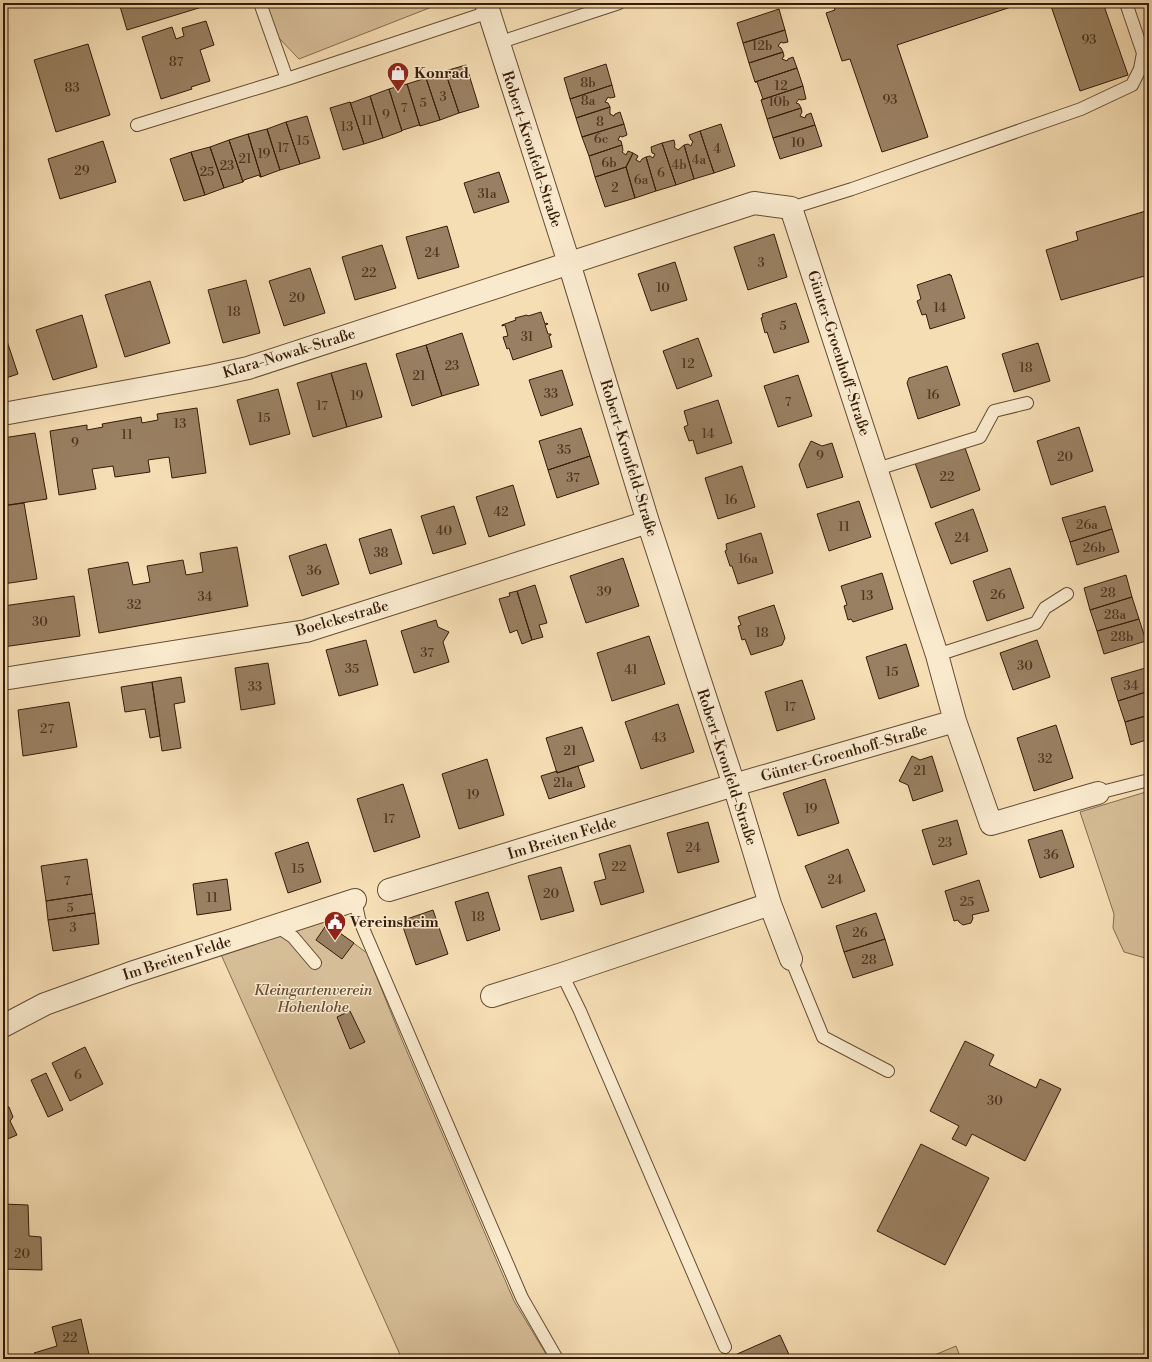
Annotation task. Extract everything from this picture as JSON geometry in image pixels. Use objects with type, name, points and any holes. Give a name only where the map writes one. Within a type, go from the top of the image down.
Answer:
[{"type":"street","name":"Robert-Kronfeld-Straße","points":[[487,8],[569,263],[648,522],[734,786],[770,904],[791,959]]},
{"type":"street","points":[[569,263],[754,203],[792,208]]},
{"type":"street","name":"Günter-Groenhoff-Straße","points":[[792,208],[937,655],[954,721],[991,824],[1098,793]]},
{"type":"street","name":"Klara-Nowak-Straße","points":[[3,414],[248,368],[569,263]]},
{"type":"street","name":"Boelckestraße","points":[[9,676],[306,632],[648,522]]},
{"type":"street","name":"Günter-Groenhoff-Straße","points":[[734,786],[954,721]]},
{"type":"street","name":"Im Breiten Felde","points":[[389,890],[734,786]]},
{"type":"street","name":"Im Breiten Felde","points":[[3,1026],[45,1004],[131,973],[355,900]]},
{"type":"street","points":[[492,996],[770,904]]},
{"type":"lane","points":[[260,3],[287,79]]},
{"type":"lane","points":[[498,43],[619,3]]},
{"type":"lane","points":[[792,208],[852,190],[1081,109],[1132,85],[1140,68],[1143,53],[1126,3]]},
{"type":"lane","name":"Robert-Kronfeld-Straße","points":[[137,125],[287,79],[487,8]]},
{"type":"lane","points":[[877,468],[980,437],[994,411],[1027,403]]},
{"type":"lane","points":[[937,655],[1036,623],[1045,608],[1067,594]]},
{"type":"lane","points":[[1098,793],[1149,780]]},
{"type":"lane","points":[[355,900],[359,919],[522,1298],[557,1359]]},
{"type":"lane","points":[[275,926],[293,937],[315,963]]},
{"type":"lane","points":[[791,959],[823,1037],[888,1071]]},
{"type":"lane","points":[[562,974],[580,1011],[725,1346]]},
{"type":"green space","points":[[266,3],[442,3],[299,59],[276,35]]},
{"type":"green space","points":[[1149,791],[1149,959],[1124,952],[1113,928],[1114,914],[1080,812]]},
{"type":"green space","name":"Kleingartenverein Hohenlohe","points":[[322,920],[367,953],[402,1040],[514,1301],[549,1359],[402,1359],[219,950]]},
{"type":"green space","points":[[956,1346],[961,1359],[925,1359]]},
{"type":"building","points":[[119,3],[215,3],[127,30]]},
{"type":"building","points":[[833,3],[1023,3],[897,45],[928,137],[882,152],[850,59],[842,61],[826,13],[835,10]]},
{"type":"building","points":[[1050,3],[1103,3],[1128,75],[1080,91]]},
{"type":"building","points":[[779,9],[785,30],[743,43],[737,23]]},
{"type":"building","points":[[206,21],[214,45],[200,50],[210,81],[191,87],[192,89],[161,99],[142,37],[172,27],[176,39],[184,36],[182,28]]},
{"type":"building","points":[[785,30],[788,42],[781,42],[778,46],[783,52],[749,63],[743,43]]},
{"type":"building","points":[[88,44],[110,115],[56,132],[34,60]]},
{"type":"building","points":[[783,52],[784,56],[782,59],[787,61],[793,57],[797,68],[755,82],[749,63]]},
{"type":"building","points":[[606,64],[612,85],[570,99],[564,78]]},
{"type":"building","points":[[466,65],[479,107],[459,113],[445,71]]},
{"type":"building","points":[[797,68],[803,86],[761,100],[763,99],[757,82],[755,82]]},
{"type":"building","points":[[445,71],[459,113],[440,120],[426,78],[445,73]]},
{"type":"building","points":[[426,78],[440,120],[420,126],[407,84]]},
{"type":"building","points":[[407,84],[420,126],[419,125],[402,131],[389,89]]},
{"type":"building","points":[[612,85],[615,97],[608,97],[605,102],[608,103],[610,107],[576,118],[570,99]]},
{"type":"building","points":[[803,86],[806,99],[799,99],[796,103],[799,104],[801,108],[767,119],[761,100]]},
{"type":"building","points":[[389,89],[402,131],[383,138],[370,96]]},
{"type":"building","points":[[370,96],[383,138],[364,144],[350,102],[351,103]]},
{"type":"building","points":[[350,102],[364,144],[343,150],[330,108]]},
{"type":"building","points":[[610,107],[610,114],[614,116],[620,112],[624,124],[582,137],[576,118]]},
{"type":"building","points":[[801,108],[802,112],[800,116],[805,118],[806,115],[811,113],[815,125],[773,138],[767,119]]},
{"type":"building","points":[[307,116],[320,158],[300,164],[286,122]]},
{"type":"building","points":[[286,122],[300,164],[280,170],[267,129]]},
{"type":"building","points":[[624,124],[627,135],[622,137],[620,136],[618,140],[621,141],[622,145],[589,156],[582,137]]},
{"type":"building","points":[[721,124],[735,166],[714,173],[700,131]]},
{"type":"building","points":[[815,125],[822,146],[780,159],[773,138]]},
{"type":"building","points":[[267,129],[280,170],[261,177],[248,134]]},
{"type":"building","points":[[700,131],[714,173],[694,179],[684,145],[688,144],[691,146],[693,141],[689,135]]},
{"type":"building","points":[[248,134],[261,177],[259,175],[244,180],[243,182],[229,140]]},
{"type":"building","points":[[229,140],[243,182],[224,188],[210,147]]},
{"type":"building","points":[[674,140],[674,147],[678,150],[684,145],[694,179],[676,185],[662,143]]},
{"type":"building","points":[[103,141],[116,182],[60,199],[48,159]]},
{"type":"building","points":[[662,143],[676,185],[656,191],[646,157],[650,156],[653,158],[655,154],[652,153],[651,147]]},
{"type":"building","points":[[622,145],[622,152],[626,155],[628,151],[633,153],[626,167],[595,177],[589,156]]},
{"type":"building","points":[[210,147],[224,188],[205,195],[191,152]]},
{"type":"building","points":[[191,152],[205,195],[184,201],[170,159]]},
{"type":"building","points":[[633,153],[638,156],[636,160],[640,162],[646,157],[656,191],[635,198],[626,167]]},
{"type":"building","points":[[626,167],[635,198],[605,207],[595,177]]},
{"type":"building","points":[[499,172],[509,202],[474,213],[464,183]]},
{"type":"building","points":[[1149,210],[1149,280],[1148,275],[1061,300],[1046,250],[1078,240],[1076,232]]},
{"type":"building","points":[[447,226],[459,267],[418,279],[406,237]]},
{"type":"building","points":[[774,234],[787,277],[748,290],[734,247]]},
{"type":"building","points":[[382,245],[396,288],[355,300],[342,257]]},
{"type":"building","points":[[675,262],[687,300],[651,311],[638,274]]},
{"type":"building","points":[[310,268],[325,313],[284,326],[269,281]]},
{"type":"building","points":[[950,274],[965,318],[930,329],[926,314],[922,315],[917,301],[921,299],[917,285]]},
{"type":"building","points":[[246,280],[260,333],[223,343],[208,290]]},
{"type":"building","points":[[150,281],[170,343],[125,357],[105,295]]},
{"type":"building","points":[[796,303],[809,342],[774,353],[767,332],[765,333],[761,318],[763,317],[762,314]]},
{"type":"building","points":[[541,312],[545,324],[548,324],[545,325],[548,334],[551,334],[549,336],[552,347],[513,360],[503,337],[508,336],[505,325],[502,325],[516,320],[515,318]]},
{"type":"building","points":[[82,315],[97,367],[53,380],[36,330]]},
{"type":"building","points":[[3,329],[18,374],[3,379]]},
{"type":"building","points":[[462,333],[479,385],[442,396],[426,345]]},
{"type":"building","points":[[698,338],[712,376],[677,389],[663,351]]},
{"type":"building","points":[[1038,343],[1050,381],[1014,392],[1002,354]]},
{"type":"building","points":[[426,345],[442,396],[412,406],[396,354]]},
{"type":"building","points":[[366,363],[382,417],[347,427],[331,373]]},
{"type":"building","points":[[947,366],[960,405],[918,419],[907,383],[909,378]]},
{"type":"building","points":[[562,370],[573,405],[541,416],[529,380]]},
{"type":"building","points":[[331,373],[347,427],[313,437],[297,383]]},
{"type":"building","points":[[798,375],[812,416],[778,427],[764,386]]},
{"type":"building","points":[[278,389],[290,434],[250,445],[237,400]]},
{"type":"building","points":[[718,400],[732,443],[697,454],[693,440],[689,441],[684,427],[688,425],[684,411]]},
{"type":"building","points":[[197,408],[206,473],[172,478],[169,457],[148,460],[150,472],[115,477],[113,466],[92,469],[96,489],[59,495],[50,431],[87,425],[87,430],[103,427],[102,424],[141,417],[142,423],[158,420],[157,414]]},
{"type":"building","points":[[1079,427],[1093,471],[1051,485],[1037,441]]},
{"type":"building","points":[[581,428],[590,456],[548,470],[539,441]]},
{"type":"building","points":[[35,433],[47,499],[8,505],[3,475],[3,438]]},
{"type":"building","points":[[811,441],[822,446],[832,443],[843,477],[807,488],[799,465]]},
{"type":"building","points":[[964,445],[980,490],[931,508],[915,463]]},
{"type":"building","points":[[590,456],[599,484],[557,498],[548,470]]},
{"type":"building","points":[[742,466],[755,507],[718,519],[705,478]]},
{"type":"building","points":[[513,485],[525,525],[489,537],[476,497]]},
{"type":"building","points":[[859,501],[871,537],[829,551],[817,514]]},
{"type":"building","points":[[24,503],[37,579],[3,584],[3,506]]},
{"type":"building","points":[[454,506],[466,544],[433,554],[421,516]]},
{"type":"building","points":[[1105,506],[1112,529],[1070,542],[1062,518]]},
{"type":"building","points":[[973,509],[988,551],[951,564],[935,523]]},
{"type":"building","points":[[391,529],[402,564],[370,574],[359,539]]},
{"type":"building","points":[[1112,529],[1119,552],[1077,565],[1070,542]]},
{"type":"building","points":[[761,533],[773,573],[738,584],[725,551],[727,550],[726,544]]},
{"type":"building","points":[[326,544],[339,584],[302,596],[289,556]]},
{"type":"building","points":[[237,547],[248,606],[99,633],[88,569],[128,562],[133,585],[150,582],[147,566],[183,560],[186,575],[203,572],[200,553]]},
{"type":"building","points":[[623,558],[639,606],[586,623],[570,576]]},
{"type":"building","points":[[1010,568],[1024,608],[987,621],[973,581]]},
{"type":"building","points":[[882,573],[893,609],[853,622],[851,619],[848,620],[844,606],[847,605],[841,586]]},
{"type":"building","points":[[1126,575],[1132,597],[1090,610],[1084,588]]},
{"type":"building","points":[[535,585],[547,623],[539,625],[543,637],[532,640],[517,591]]},
{"type":"building","points":[[517,591],[532,640],[522,644],[517,630],[510,633],[499,599],[510,596],[509,593]]},
{"type":"building","points":[[74,596],[80,636],[3,647],[3,606]]},
{"type":"building","points":[[1132,597],[1139,619],[1097,631],[1090,610]]},
{"type":"building","points":[[774,605],[785,638],[782,645],[751,655],[745,639],[742,640],[738,626],[741,625],[738,617]]},
{"type":"building","points":[[1139,619],[1146,641],[1104,654],[1097,631]]},
{"type":"building","points":[[436,620],[438,627],[449,632],[443,642],[449,662],[414,673],[401,631]]},
{"type":"building","points":[[649,636],[665,684],[612,701],[597,653]]},
{"type":"building","points":[[366,640],[378,685],[339,696],[326,650]]},
{"type":"building","points":[[1037,640],[1050,677],[1013,690],[1000,653]]},
{"type":"building","points":[[906,644],[919,686],[879,699],[866,657]]},
{"type":"building","points":[[268,663],[275,704],[241,710],[235,668]]},
{"type":"building","points":[[1149,667],[1149,691],[1118,701],[1111,678]]},
{"type":"building","points":[[181,677],[185,702],[174,704],[181,748],[162,751],[152,682]]},
{"type":"building","points":[[802,680],[815,719],[777,731],[765,692]]},
{"type":"building","points":[[152,682],[160,736],[150,738],[145,709],[125,712],[121,687]]},
{"type":"building","points":[[1149,691],[1149,715],[1125,722],[1118,701]]},
{"type":"building","points":[[69,702],[77,747],[23,756],[18,710]]},
{"type":"building","points":[[678,704],[694,752],[641,769],[625,722]]},
{"type":"building","points":[[1149,715],[1149,739],[1131,745],[1125,722]]},
{"type":"building","points":[[1056,725],[1073,778],[1034,791],[1017,738]]},
{"type":"building","points":[[582,727],[594,761],[557,773],[546,738]]},
{"type":"building","points":[[912,756],[920,760],[932,756],[943,791],[913,801],[908,785],[899,781]]},
{"type":"building","points":[[487,759],[504,815],[459,829],[442,774]]},
{"type":"building","points":[[578,766],[585,787],[549,799],[541,776],[557,771],[557,773]]},
{"type":"building","points":[[825,779],[839,823],[798,836],[783,793]]},
{"type":"building","points":[[403,784],[420,837],[374,852],[357,799]]},
{"type":"building","points":[[957,820],[967,854],[933,865],[922,830]]},
{"type":"building","points":[[708,822],[719,862],[678,873],[667,833]]},
{"type":"building","points":[[1062,830],[1074,867],[1040,878],[1028,840]]},
{"type":"building","points":[[308,842],[321,882],[288,893],[275,853]]},
{"type":"building","points":[[630,845],[644,892],[601,905],[594,882],[606,879],[599,854]]},
{"type":"building","points":[[848,849],[865,891],[822,908],[805,866]]},
{"type":"building","points":[[87,859],[92,894],[46,901],[41,866]]},
{"type":"building","points":[[561,867],[574,911],[541,920],[528,876]]},
{"type":"building","points":[[227,879],[231,910],[197,915],[193,884]]},
{"type":"building","points":[[979,880],[989,911],[972,915],[973,918],[971,923],[963,925],[958,920],[954,921],[945,891]]},
{"type":"building","points":[[488,892],[500,930],[467,941],[455,902]]},
{"type":"building","points":[[92,894],[95,913],[48,920],[46,901]]},
{"type":"building","points":[[433,910],[448,954],[416,965],[401,921]]},
{"type":"building","points":[[95,913],[99,944],[53,951],[48,920]]},
{"type":"building","points":[[876,913],[885,939],[844,952],[836,926]]},
{"type":"building","name":"Vereinsheim","points":[[327,924],[354,943],[342,959],[316,940]]},
{"type":"building","points":[[885,939],[893,965],[853,978],[844,952]]},
{"type":"building","points":[[350,1011],[365,1042],[350,1049],[337,1017]]},
{"type":"building","points":[[965,1041],[994,1055],[989,1065],[1036,1088],[1040,1079],[1061,1089],[1025,1161],[972,1134],[966,1146],[952,1139],[959,1126],[930,1111]]},
{"type":"building","points":[[85,1047],[103,1084],[70,1101],[52,1063]]},
{"type":"building","points":[[46,1073],[63,1110],[48,1117],[31,1080]]},
{"type":"building","points":[[3,1104],[9,1107],[13,1117],[10,1121],[17,1135],[3,1141]]},
{"type":"building","points":[[921,1144],[989,1178],[945,1265],[877,1231]]},
{"type":"building","points":[[3,1204],[28,1205],[29,1236],[41,1237],[42,1270],[3,1269]]},
{"type":"building","points":[[81,1319],[90,1359],[36,1359],[34,1353],[57,1346],[52,1327]]},
{"type":"building","points":[[780,1335],[791,1359],[726,1359]]},
{"type":"place","name":"Konrad","points":[[398,92]]},
{"type":"place","name":"Vereinsheim","points":[[335,942]]}]
